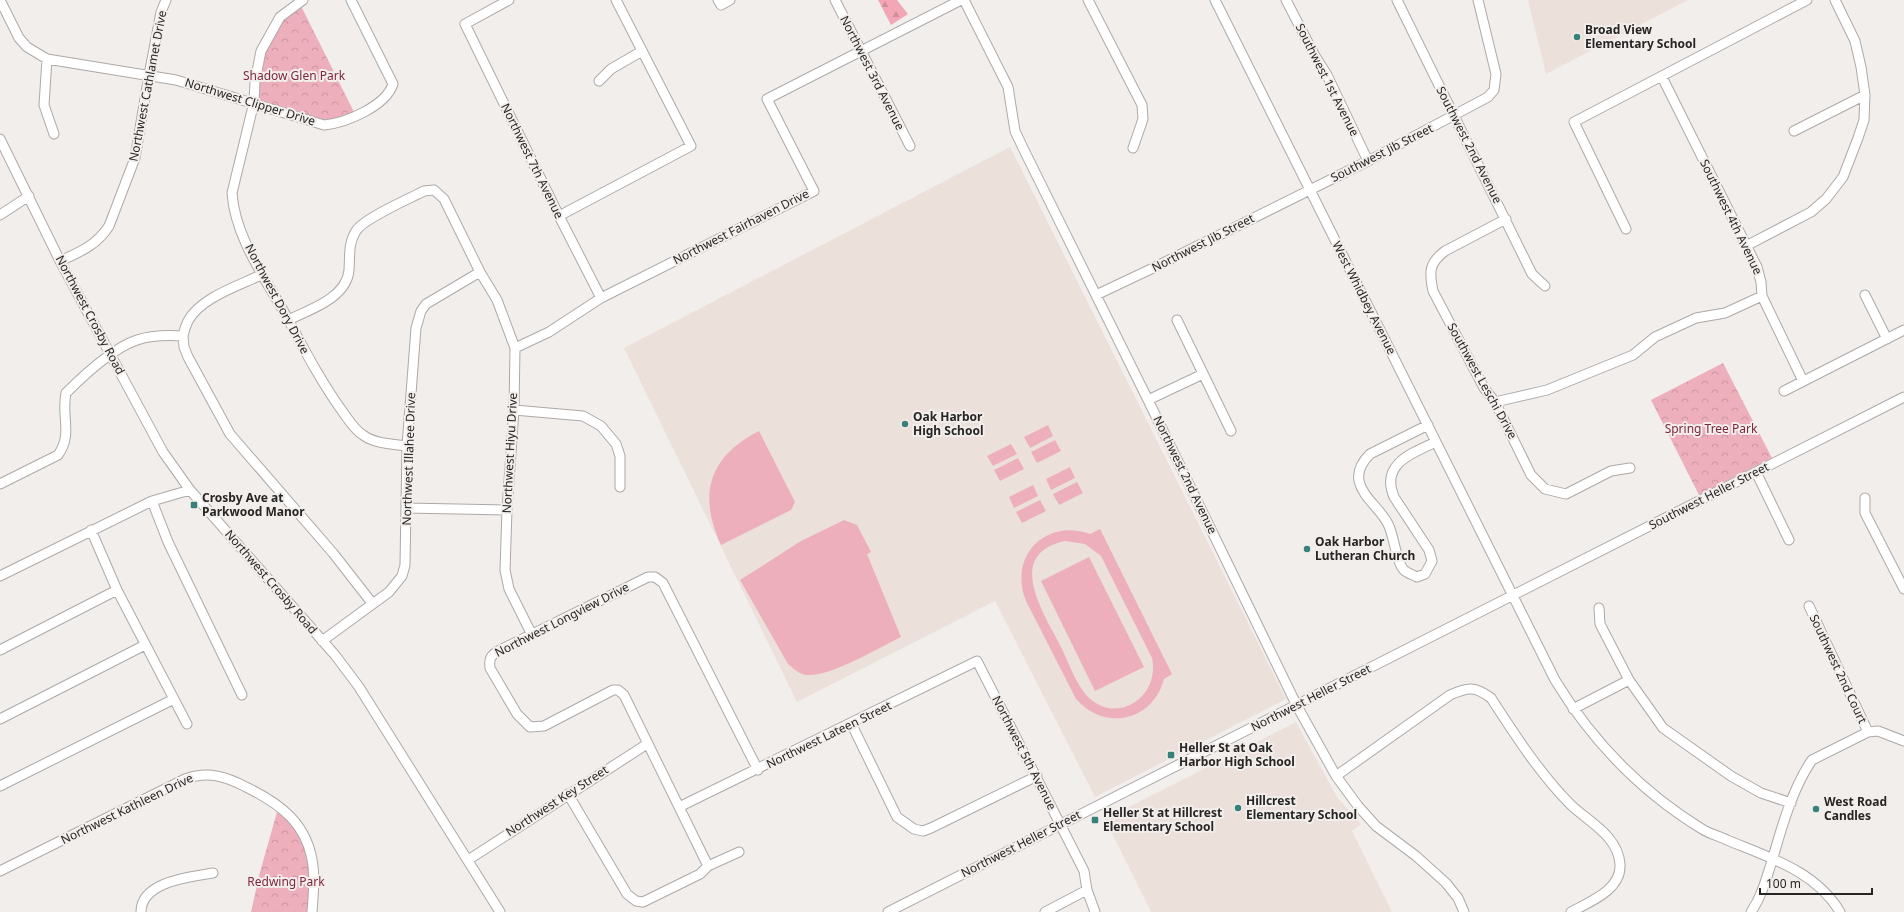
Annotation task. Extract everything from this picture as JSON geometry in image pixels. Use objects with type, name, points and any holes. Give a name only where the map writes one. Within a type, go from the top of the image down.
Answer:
[{"type":"street","name":"Northwest Clipper Drive","points":[[0,0],[19,38],[27,48],[47,59],[176,80],[254,102],[324,125],[349,120],[385,98],[390,92],[393,84],[350,0]]},
{"type":"street","name":"Northwest Cathlamet Drive","points":[[60,261],[89,248],[101,238],[109,226],[135,158],[161,12],[166,0]]},
{"type":"street","name":"Northwest Dory Drive","points":[[303,0],[280,17],[269,34],[261,51],[255,81],[254,102],[232,194],[233,208],[238,223],[261,274],[326,388],[362,435],[377,442],[407,446]]},
{"type":"street","name":"Northwest 7th Avenue","points":[[509,0],[465,24],[601,298]]},
{"type":"street","points":[[559,216],[691,146],[616,0]]},
{"type":"street","points":[[718,0],[721,5],[730,0]]},
{"type":"street","name":"Northwest 3rd Avenue","points":[[835,0],[910,146]]},
{"type":"street","name":"Northwest Fairhaven Drive","points":[[514,348],[549,332],[601,298],[814,191],[767,99],[960,0]]},
{"type":"street","name":"Northwest 2nd Avenue","points":[[964,0],[1008,87],[1018,137],[1297,706],[1336,776],[1358,806],[1376,826],[1416,856],[1446,883],[1458,898],[1464,912]]},
{"type":"street","points":[[1088,0],[1142,105],[1143,118],[1133,148]]},
{"type":"street","name":"West Whidbey Avenue","points":[[1215,0],[1514,595],[1555,680],[1573,709],[1599,743],[1644,788],[1703,830],[1800,871],[1828,895],[1840,912]]},
{"type":"street","name":"Southwest 1st Avenue","points":[[1286,0],[1314,56],[1327,75],[1368,161]]},
{"type":"street","name":"Southwest 2nd Avenue","points":[[1397,0],[1532,274],[1545,286]]},
{"type":"street","name":"Southwest Jib Street","points":[[1310,190],[1488,97],[1494,90],[1496,74],[1478,0]]},
{"type":"street","points":[[1626,229],[1574,122],[1807,0]]},
{"type":"street","points":[[1746,246],[1811,212],[1826,199],[1843,177],[1858,138],[1864,120],[1865,95],[1861,67],[1855,41],[1835,0]]},
{"type":"street","points":[[599,81],[611,69],[642,51]]},
{"type":"street","points":[[47,59],[44,105],[54,134]]},
{"type":"street","name":"Southwest 4th Avenue","points":[[1662,77],[1757,267],[1762,282],[1762,296],[1803,381]]},
{"type":"street","points":[[1794,131],[1865,95]]},
{"type":"street","name":"Northwest Crosby Road","points":[[0,139],[60,261],[163,452],[190,490],[322,641],[358,687],[500,912]]},
{"type":"street","name":"Northwest Hiyu Drive","points":[[288,320],[327,300],[340,290],[346,283],[349,272],[351,241],[356,230],[367,221],[424,191],[434,190],[444,199],[480,272],[499,306],[514,348],[514,410],[507,510],[506,581],[532,635]]},
{"type":"street","name":"Northwest Jib Street","points":[[1096,295],[1152,269],[1310,190]]},
{"type":"street","points":[[0,215],[29,196]]},
{"type":"street","name":"Southwest Leschi Drive","points":[[1506,219],[1438,256],[1432,264],[1430,275],[1434,291],[1484,388],[1495,402],[1531,475],[1545,489],[1566,494],[1611,471],[1630,468]]},
{"type":"street","name":"Northwest Illahee Drive","points":[[322,641],[389,592],[402,576],[405,565],[407,446],[416,328],[421,311],[426,304],[480,272]]},
{"type":"street","points":[[261,274],[206,302],[196,309],[188,321],[183,336],[184,347],[230,434],[333,553],[372,603]]},
{"type":"street","points":[[1865,295],[1886,339]]},
{"type":"street","points":[[1495,402],[1548,390],[1633,355],[1655,337],[1696,318],[1725,313],[1762,296]]},
{"type":"street","points":[[1177,320],[1232,430]]},
{"type":"street","points":[[1784,391],[1904,330]]},
{"type":"street","points":[[0,484],[58,455],[63,447],[67,433],[64,412],[66,393],[111,354],[136,340],[149,336],[183,336]]},
{"type":"street","points":[[1148,400],[1203,374]]},
{"type":"street","name":"Southwest Heller Street","points":[[1514,595],[1904,397]]},
{"type":"street","points":[[514,410],[583,416],[601,426],[616,444],[620,456],[620,486]]},
{"type":"street","points":[[1428,425],[1370,454],[1360,469],[1359,480],[1368,498],[1382,512],[1394,535],[1399,559],[1403,569],[1417,577],[1425,574],[1432,561],[1429,550],[1390,489],[1391,475],[1405,456],[1436,442]]},
{"type":"street","points":[[1756,472],[1790,540]]},
{"type":"street","points":[[0,576],[152,501],[190,490]]},
{"type":"street","points":[[1865,498],[1865,513],[1904,589]]},
{"type":"street","points":[[152,501],[168,542],[242,695]]},
{"type":"street","points":[[406,508],[507,510]]},
{"type":"street","points":[[91,530],[117,590],[187,724]]},
{"type":"street","name":"Northwest Longview Drive","points":[[647,744],[624,695],[618,690],[605,694],[544,726],[530,727],[522,721],[493,677],[489,661],[492,655],[642,579],[648,577],[659,579],[663,583],[758,770]]},
{"type":"street","points":[[0,650],[117,590]]},
{"type":"street","name":"Northwest Heller Street","points":[[890,911],[1514,595]]},
{"type":"street","name":"Southwest 2nd Court","points":[[1808,606],[1868,732]]},
{"type":"street","points":[[1599,608],[1600,624],[1629,680],[1662,728],[1731,776],[1761,793],[1791,803]]},
{"type":"street","points":[[0,719],[145,645]]},
{"type":"street","name":"Northwest Lateen Street","points":[[679,808],[977,661]]},
{"type":"street","name":"Northwest 5th Avenue","points":[[977,661],[1037,776],[1084,871],[1087,890],[1095,912]]},
{"type":"street","points":[[1573,709],[1629,680]]},
{"type":"street","points":[[1336,776],[1450,695],[1466,689],[1481,690],[1491,698],[1540,769],[1571,805],[1609,837],[1617,850],[1620,865],[1617,878],[1608,891],[1572,912]]},
{"type":"street","points":[[0,786],[174,698]]},
{"type":"street","points":[[851,723],[897,817],[914,829],[923,831],[931,828],[1037,776]]},
{"type":"street","points":[[1751,912],[1760,898],[1791,803],[1806,768],[1812,760],[1868,732],[1878,731],[1904,741]]},
{"type":"street","points":[[647,744],[708,866]]},
{"type":"street","name":"Northwest Key Street","points":[[468,860],[647,744]]},
{"type":"street","name":"Northwest Kathleen Drive","points":[[0,871],[185,779],[196,775],[212,774],[230,779],[256,791],[281,806],[292,817],[302,832],[313,867],[312,912]]},
{"type":"street","points":[[568,794],[627,894],[633,900],[643,902],[700,874],[708,866],[739,852]]},
{"type":"street","points":[[141,912],[146,898],[152,891],[164,883],[213,873]]},
{"type":"street","points":[[1045,912],[1087,890]]},
{"type":"shaded area","name":"Broad View Elementary School","points":[[1528,0],[1688,0],[1546,74]]},
{"type":"shaded area","name":"Oak Harbor High School","points":[[1010,147],[1286,699],[1095,797],[995,601],[797,702],[624,348]]},
{"type":"shaded area","name":"Hillcrest Elementary School","points":[[1296,722],[1337,797],[1361,824],[1352,831],[1392,912],[1151,912],[1105,819]]},
{"type":"green space","points":[[878,0],[897,0],[908,14],[891,25]]},
{"type":"green space","name":"Shadow Glen Park","points":[[299,2],[356,116],[324,125],[254,102],[269,35]]},
{"type":"green space","name":"Spring Tree Park","points":[[1723,363],[1772,458],[1699,495],[1651,400]]},
{"type":"green space","points":[[1048,425],[1053,436],[1030,448],[1024,437]]},
{"type":"green space","points":[[759,431],[795,502],[791,510],[721,545],[714,527],[710,510],[709,494],[712,479],[718,465],[728,453],[742,441]]},
{"type":"green space","points":[[1055,440],[1061,451],[1037,463],[1031,452]]},
{"type":"green space","points":[[1011,444],[1017,454],[993,466],[987,456]]},
{"type":"green space","points":[[1018,458],[1024,469],[1000,481],[994,470]]},
{"type":"green space","points":[[1070,467],[1075,478],[1051,490],[1046,479]]},
{"type":"green space","points":[[1077,482],[1083,493],[1059,505],[1053,494]]},
{"type":"green space","points":[[1033,485],[1038,496],[1014,508],[1009,497]]},
{"type":"green space","points":[[1040,500],[1046,511],[1022,523],[1016,512]]},
{"type":"green space","points":[[844,520],[857,525],[871,552],[867,554],[901,637],[841,667],[816,674],[806,675],[797,671],[788,664],[740,580],[801,541]]},
{"type":"green space","points":[[1100,529],[1172,674],[1164,679],[1158,693],[1150,704],[1139,712],[1127,717],[1114,718],[1100,716],[1088,709],[1076,699],[1026,601],[1022,585],[1022,570],[1026,556],[1034,545],[1045,537],[1058,532],[1074,530],[1090,534]],"holes":[[[1065,541],[1085,544],[1101,556],[1152,658],[1153,672],[1150,684],[1135,702],[1124,707],[1113,708],[1101,706],[1084,693],[1046,619],[1034,587],[1032,572],[1036,559],[1046,548]]]},
{"type":"green space","points":[[1089,557],[1144,667],[1095,691],[1041,581]]},
{"type":"green space","name":"Redwing Park","points":[[279,805],[309,849],[312,912],[251,912],[260,872]]},
{"type":"place","name":"Broad View Elementary School","points":[[1577,37]]},
{"type":"place","name":"Oak Harbor High School","points":[[905,424]]},
{"type":"place","name":"Crosby Ave at Parkwood Manor","points":[[194,505]]},
{"type":"place","name":"Oak Harbor Lutheran Church","points":[[1307,549]]},
{"type":"place","name":"Heller St at Oak Harbor High School","points":[[1171,755]]},
{"type":"place","name":"Hillcrest Elementary School","points":[[1238,808]]},
{"type":"place","name":"West Road Candles","points":[[1816,809]]},
{"type":"place","name":"Heller St at Hillcrest Elementary School","points":[[1095,820]]}]
